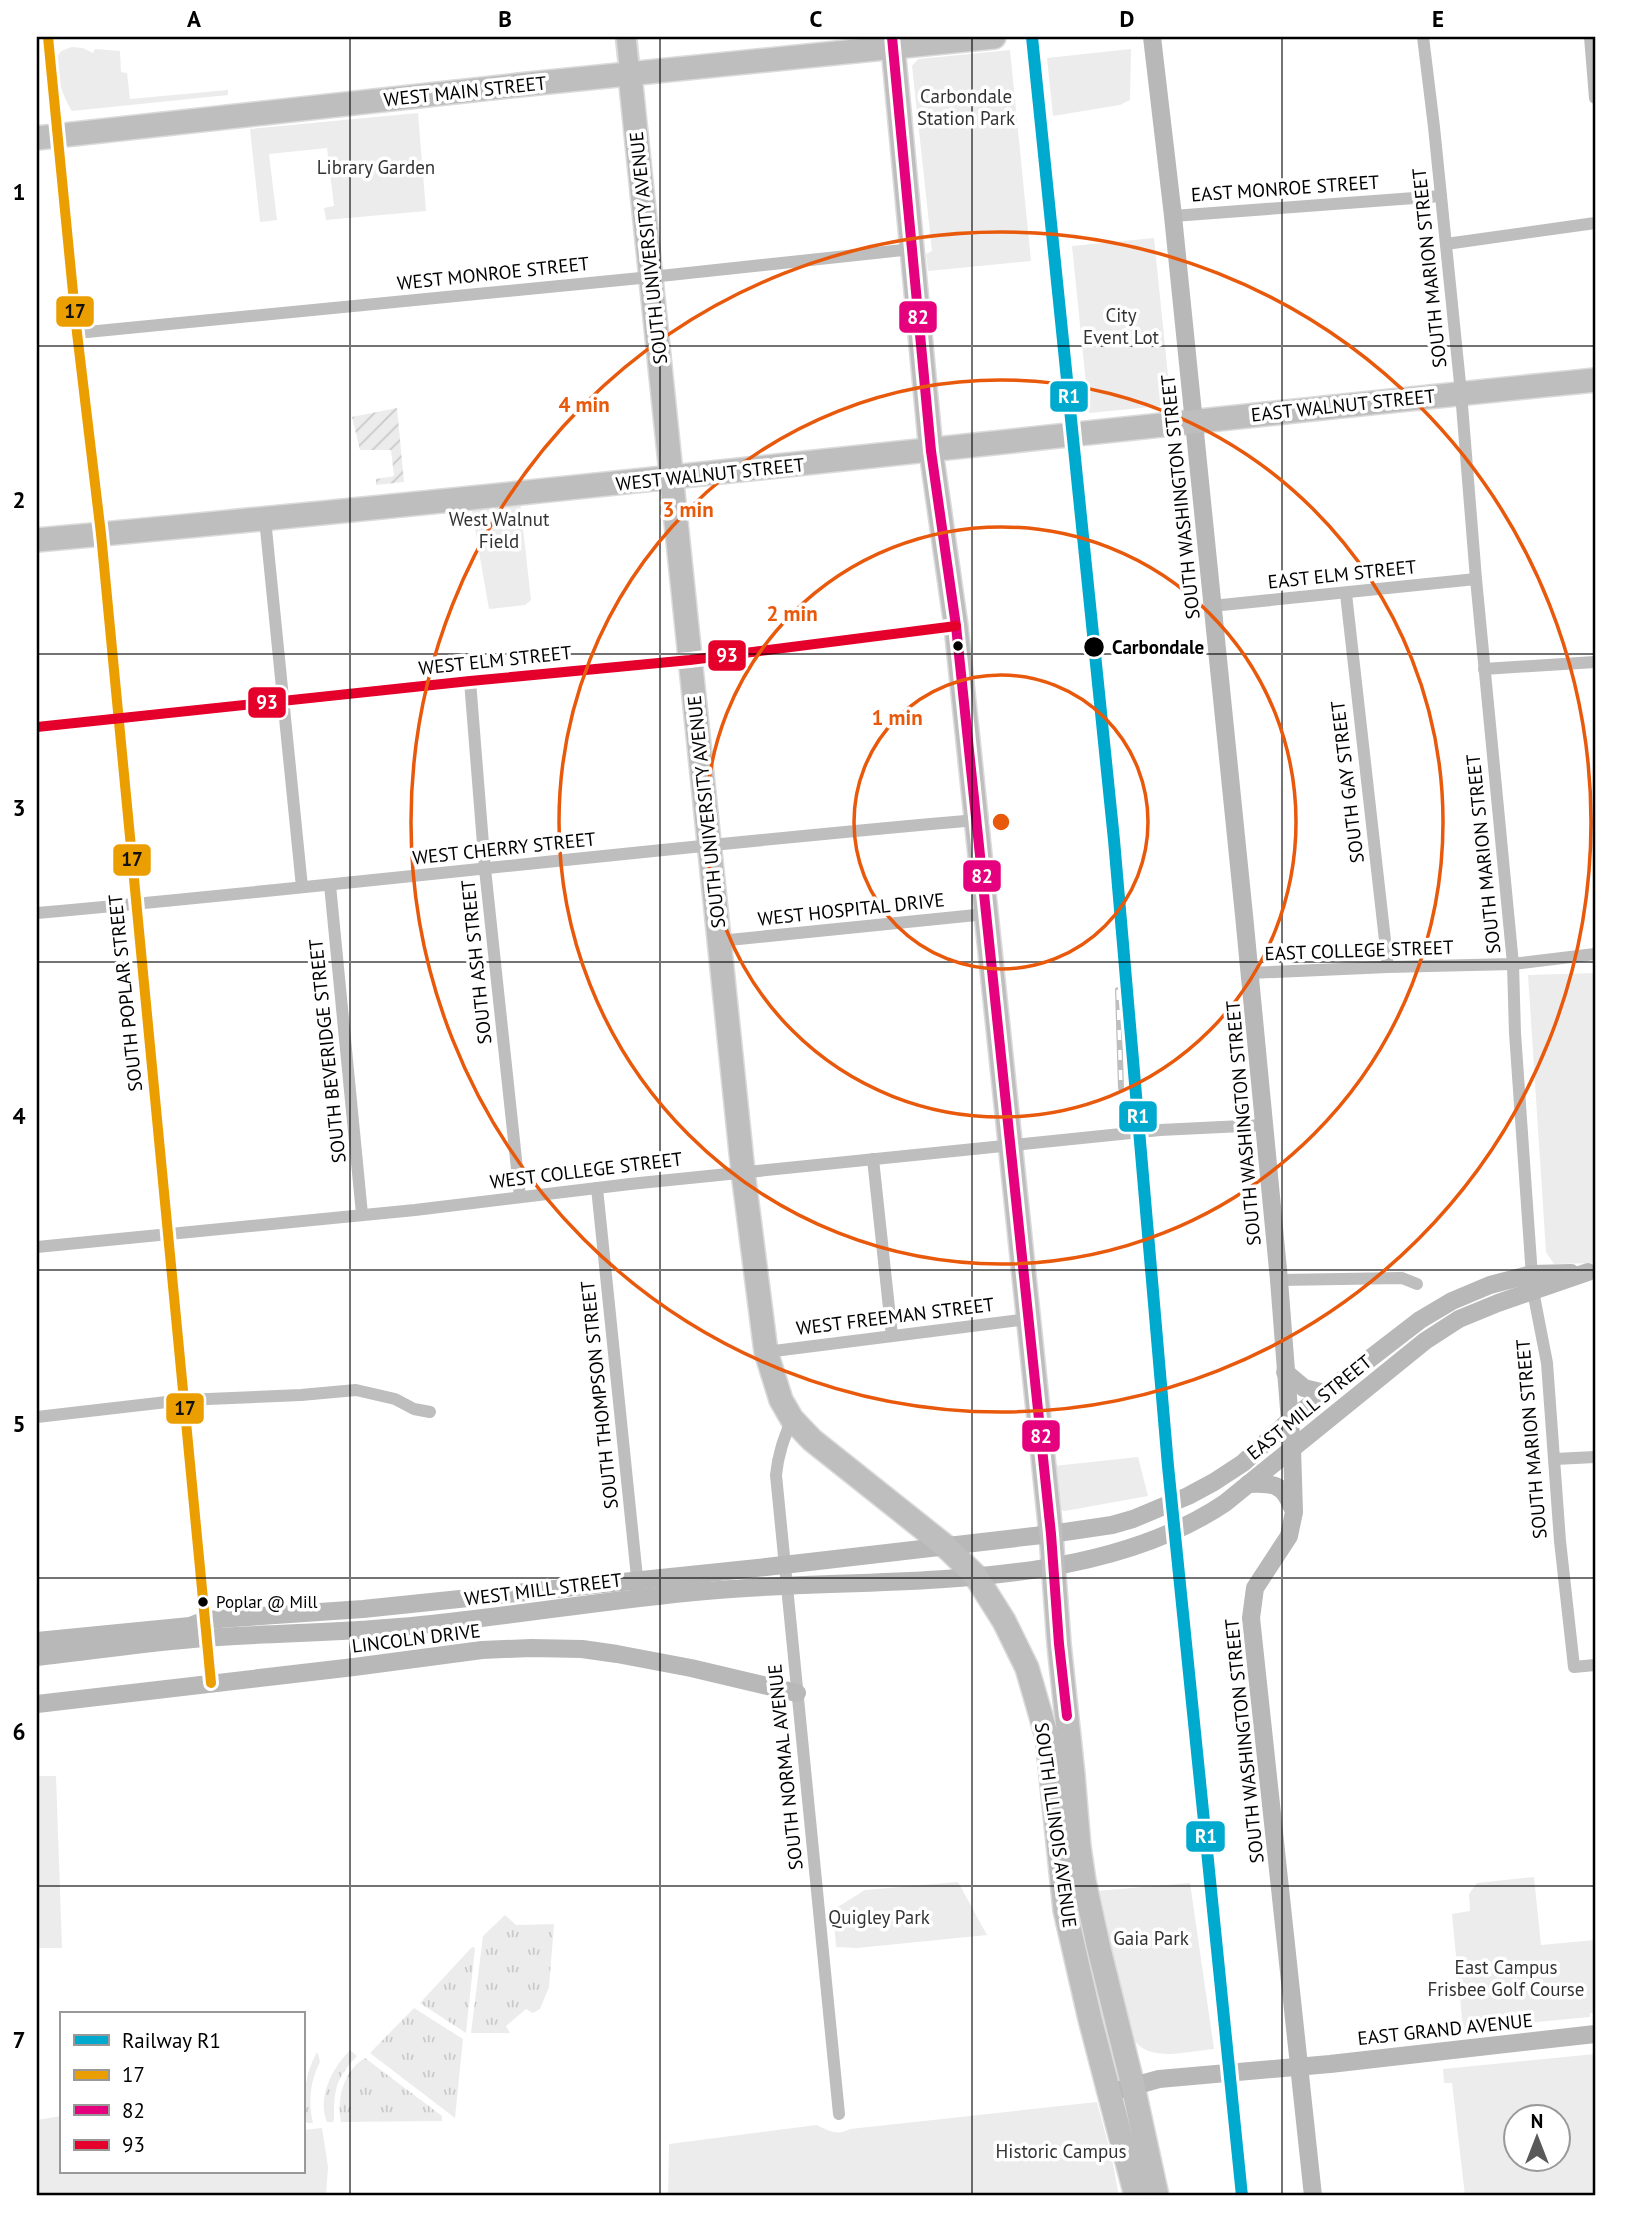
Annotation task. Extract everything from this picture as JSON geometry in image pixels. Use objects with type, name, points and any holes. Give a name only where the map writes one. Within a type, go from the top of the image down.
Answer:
[{"type":"highway","name":"WEST MAIN STREET","points":[[48,137],[630,75],[893,42],[994,37]]},
{"type":"highway","name":"SOUTH ILLINOIS AVENUE","points":[[893,42],[931,451],[956,626],[1051,1534],[1079,1847],[1098,1949],[1133,2086],[1157,2196]]},
{"type":"highway","name":"SOUTH UNIVERSITY AVENUE","points":[[630,75],[743,1172],[766,1352],[781,1400],[792,1419]]},
{"type":"highway","name":"EAST WALNUT STREET","points":[[1091,432],[1595,380]]},
{"type":"highway","name":"WEST WALNUT STREET","points":[[37,540],[671,478],[1091,432]]},
{"type":"highway","name":"SOUTH ILLINOIS AVENUE","points":[[792,1419],[812,1440],[944,1545],[975,1575],[1004,1621],[1027,1668],[1046,1737],[1065,1910],[1136,2196]]},
{"type":"main road","points":[[626,37],[630,75]]},
{"type":"main road","name":"SOUTH WASHINGTON STREET","points":[[1152,37],[1173,216],[1250,972],[1292,1448],[1294,1512],[1289,1535],[1255,1588],[1251,1618],[1313,2196]]},
{"type":"main road","name":"EAST MILL STREET","points":[[1051,1534],[1112,1525],[1188,1496],[1242,1463],[1325,1393],[1420,1320],[1452,1301],[1490,1285],[1533,1282],[1592,1272]]},
{"type":"main road","name":"EAST MILL STREET","points":[[1054,1566],[1136,1547],[1201,1519],[1425,1341],[1459,1320],[1533,1282]]},
{"type":"main road","points":[[1285,1372],[1304,1388],[1325,1393]]},
{"type":"main road","points":[[1248,1484],[1268,1483],[1279,1487],[1294,1512]]},
{"type":"main road","name":"WEST MILL STREET","points":[[37,1657],[206,1629],[363,1609],[1051,1534]]},
{"type":"main road","name":"WEST MILL STREET","points":[[37,1641],[190,1626],[206,1629],[399,1627],[639,1598],[786,1585],[975,1575],[1054,1566]]},
{"type":"main road","name":"LINCOLN DRIVE","points":[[37,1704],[482,1650],[531,1648],[617,1654],[797,1693]]},
{"type":"main road","name":"EAST GRAND AVENUE","points":[[1110,2092],[1159,2080],[1595,2034]]},
{"type":"street","name":"SOUTH POPLAR STREET","points":[[48,37],[48,137],[77,334],[101,534],[211,1683]]},
{"type":"street","name":"SOUTH MARION STREET","points":[[1423,37],[1461,393],[1484,669],[1513,964],[1516,1047],[1533,1282],[1546,1363],[1560,1541],[1574,1667],[1595,1665]]},
{"type":"street","points":[[1590,37],[1595,98]]},
{"type":"street","name":"EAST MONROE STREET","points":[[1173,216],[1441,196]]},
{"type":"street","points":[[1446,244],[1595,223]]},
{"type":"street","name":"WEST MONROE STREET","points":[[77,334],[912,249]]},
{"type":"street","points":[[265,519],[302,887]]},
{"type":"street","name":"EAST ELM STREET","points":[[1212,606],[1476,579]]},
{"type":"street","name":"SOUTH GAY STREET","points":[[1346,594],[1388,967]]},
{"type":"street","name":"WEST ELM STREET","points":[[37,727],[690,660],[956,626]]},
{"type":"street","points":[[1484,669],[1595,662]]},
{"type":"street","name":"SOUTH ASH STREET","points":[[470,681],[485,869],[520,1197]]},
{"type":"street","name":"WEST CHERRY STREET","points":[[37,913],[976,820]]},
{"type":"street","name":"SOUTH BEVERIDGE STREET","points":[[330,885],[362,1214]]},
{"type":"street","name":"WEST HOSPITAL DRIVE","points":[[719,942],[986,914]]},
{"type":"street","name":"EAST COLLEGE STREET","points":[[1250,972],[1513,964],[1595,954]]},
{"type":"street","name":"WEST COLLEGE STREET","points":[[37,1247],[1140,1132],[1263,1125]]},
{"type":"street","points":[[873,1159],[892,1336]]},
{"type":"street","name":"SOUTH THOMPSON STREET","points":[[597,1188],[639,1598]]},
{"type":"street","points":[[1279,1280],[1402,1278],[1417,1284]]},
{"type":"street","name":"WEST FREEMAN STREET","points":[[766,1352],[1028,1319]]},
{"type":"street","points":[[37,1417],[184,1401],[356,1390],[395,1399],[414,1409],[430,1412]]},
{"type":"street","name":"SOUTH NORMAL AVENUE","points":[[792,1419],[780,1449],[776,1475],[839,2114]]},
{"type":"street","points":[[1555,1459],[1595,1457]]},
{"type":"green space","points":[[72,47],[93,53],[95,49],[120,51],[121,72],[127,73],[130,99],[228,90],[228,95],[72,111],[60,85],[57,62],[60,52]]},
{"type":"green space","points":[[1131,49],[1130,100],[1120,105],[1053,116],[1047,58]]},
{"type":"green space","name":"Carbondale Station Park","points":[[1010,50],[1031,261],[928,271],[926,254],[932,251],[912,66],[918,59]]},
{"type":"green space","name":"Library Garden","points":[[418,113],[426,211],[326,220],[324,208],[334,206],[327,148],[269,154],[277,220],[260,222],[250,129]]},
{"type":"green space","name":"City Event Lot","points":[[1154,238],[1171,405],[1089,413],[1072,246]]},
{"type":"green space","points":[[397,408],[404,482],[376,485],[376,479],[394,476],[391,450],[360,450],[352,417]]},
{"type":"green space","name":"West Walnut Field","points":[[520,501],[531,600],[525,605],[489,609],[471,506]]},
{"type":"green space","points":[[1595,973],[1595,1263],[1554,1264],[1546,1252],[1528,975]]},
{"type":"green space","points":[[1138,1457],[1148,1496],[1060,1510],[1054,1466]]},
{"type":"green space","points":[[37,1776],[56,1776],[62,1948],[37,1948]]},
{"type":"green space","name":"East Campus Frisbee Golf Course","points":[[1534,1877],[1541,1945],[1595,1940],[1594,2013],[1590,2013],[1590,2017],[1463,2029],[1452,1914],[1470,1911],[1469,1894],[1477,1883]]},
{"type":"green space","name":"Quigley Park","points":[[958,1882],[987,1935],[857,1948],[836,1947],[833,1910],[865,1890]]},
{"type":"green space","name":"Gaia Park","points":[[1190,1883],[1214,2049],[1169,2054],[1147,2051],[1132,2037],[1096,1891]]},
{"type":"green space","points":[[505,1915],[516,1925],[554,1924],[549,1987],[540,2009],[533,2013],[526,2009],[506,2026],[510,2033],[471,2033],[483,1936]]},
{"type":"green space","points":[[472,1947],[475,1948],[466,2033],[420,2003]]},
{"type":"green space","points":[[414,2008],[463,2039],[455,2118],[370,2053]]},
{"type":"green space","points":[[350,2050],[357,2056],[340,2078],[334,2119],[333,2122],[327,2122],[324,2102],[328,2083]]},
{"type":"green space","points":[[317,2052],[320,2062],[310,2099],[313,2123],[308,2123],[305,2121],[304,2112],[306,2085]]},
{"type":"green space","name":"East Campus Frisbee Golf Course","points":[[1595,2054],[1595,2196],[1465,2196],[1452,2083],[1444,2083],[1443,2069]]},
{"type":"green space","points":[[365,2058],[442,2116],[442,2121],[341,2122],[343,2086],[352,2070]]},
{"type":"green space","name":"Historic Campus","points":[[1097,2102],[1119,2196],[668,2196],[669,2144],[817,2125],[829,2131],[841,2132]]},
{"type":"green space","points":[[60,2116],[60,2174],[304,2174],[304,2130],[322,2128],[328,2167],[326,2196],[37,2196],[37,2120]]},
{"type":"railway","points":[[1032,37],[1114,840],[1168,1466],[1223,2005]]},
{"type":"railway","points":[[1118,990],[1121,1088]]},
{"type":"rail line","name":"R1","points":[[1032,37],[1114,840],[1168,1466],[1242,2196]]},
{"type":"transit line","name":"17","points":[[48,37],[77,333],[101,534],[211,1683]]},
{"type":"transit line","name":"82","points":[[892,37],[931,451],[956,626],[1051,1534],[1067,1716]]},
{"type":"transit line","name":"93","points":[[37,727],[690,660],[956,626]]},
{"type":"place","name":"Carbondale","points":[[1094,647]]},
{"type":"place","name":"Poplar @ Mill","points":[[203,1602]]}]
